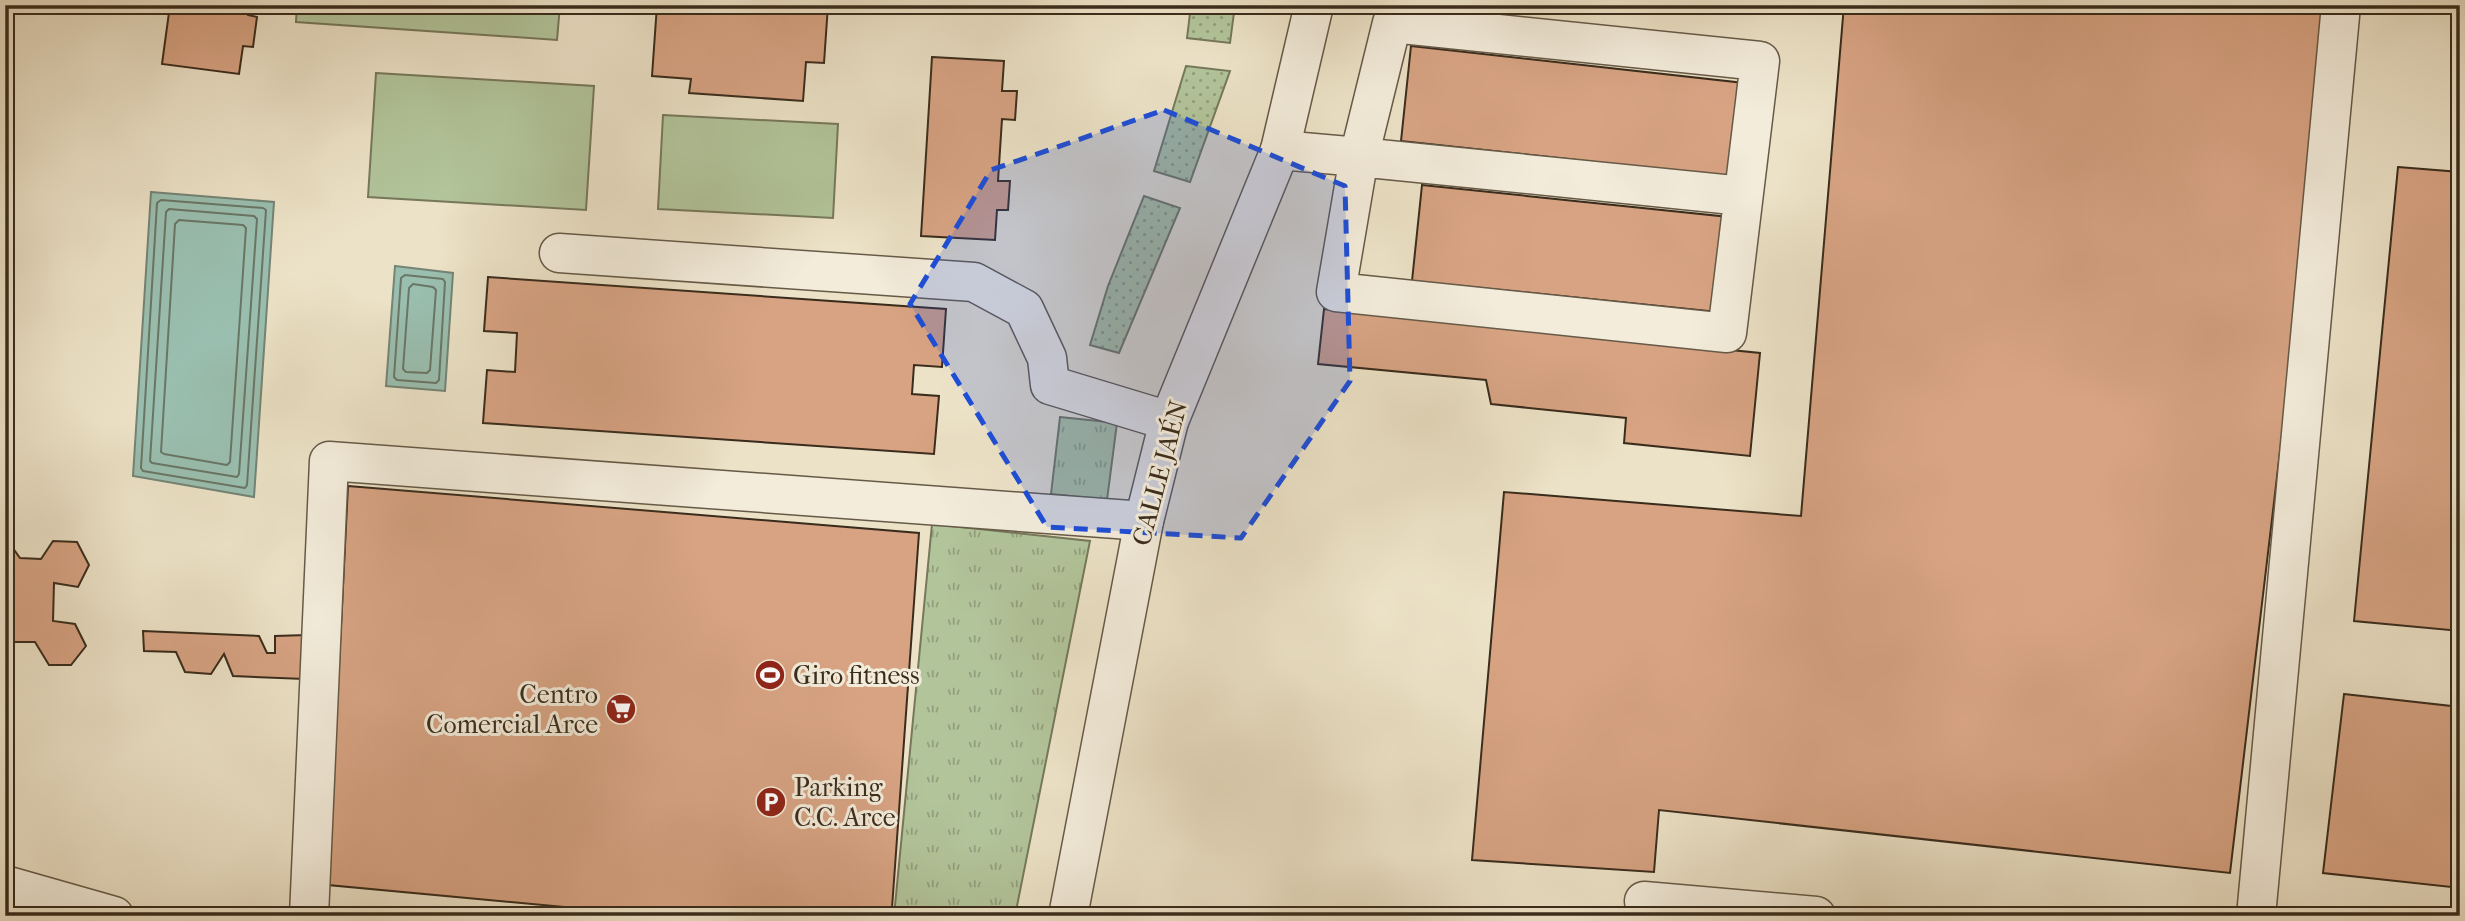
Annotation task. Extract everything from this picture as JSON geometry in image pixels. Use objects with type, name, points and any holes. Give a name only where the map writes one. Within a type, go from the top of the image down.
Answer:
[{"type":"street","name":"CALLE JAÉN","points":[[1068,916],[1144,521],[1169,421],[1280,150],[1314,5]]},
{"type":"street","points":[[2256,916],[2341,5]]},
{"type":"street","points":[[1392,23],[1760,61],[1727,333],[1336,292],[1359,157],[1392,23]]},
{"type":"street","points":[[1280,150],[1743,196]]},
{"type":"street","points":[[559,253],[974,282],[1024,309],[1047,358],[1050,385],[1169,421]]},
{"type":"street","points":[[309,916],[329,461],[1144,521]]},
{"type":"street","points":[[5,885],[77,909],[114,916]]},
{"type":"street","points":[[1644,901],[1816,916]]},
{"type":"highlighted area","points":[[1164,110],[1345,186],[1350,381],[1241,538],[1047,527],[910,304],[991,170]]},
{"type":"green space","points":[[297,5],[560,5],[557,40],[296,22]]},
{"type":"green space","points":[[1191,5],[1235,5],[1230,43],[1187,38]]},
{"type":"green space","points":[[1186,66],[1230,71],[1190,182],[1154,171]]},
{"type":"green space","points":[[376,73],[594,86],[586,210],[368,197]]},
{"type":"green space","points":[[663,115],[838,124],[833,218],[658,209]]},
{"type":"green space","points":[[1144,196],[1180,208],[1119,353],[1090,345],[1108,286]]},
{"type":"green space","points":[[1060,417],[1117,423],[1107,500],[1051,494]]},
{"type":"green space","points":[[932,524],[1090,541],[1015,916],[894,916]]},
{"type":"water","points":[[151,192],[274,202],[254,497],[133,476]]},
{"type":"water","points":[[395,266],[453,273],[445,391],[386,386]]},
{"type":"building","points":[[170,5],[249,5],[248,15],[257,17],[253,47],[243,46],[239,74],[162,64]]},
{"type":"building","points":[[657,5],[828,5],[824,63],[806,62],[803,101],[689,93],[691,79],[652,76]]},
{"type":"building","points":[[1844,5],[2333,5],[2230,873],[1659,810],[1654,872],[1472,860],[1504,492],[1801,516]]},
{"type":"building","points":[[1411,46],[1744,83],[1733,177],[1401,141]]},
{"type":"building","points":[[932,57],[1004,61],[1002,91],[1017,91],[1015,120],[1002,119],[998,181],[1010,181],[1008,210],[997,210],[995,240],[921,236]]},
{"type":"building","points":[[2398,167],[2460,172],[2460,631],[2354,621]]},
{"type":"building","points":[[1422,185],[1729,217],[1718,312],[1412,281]]},
{"type":"building","points":[[488,277],[946,309],[942,367],[914,365],[912,394],[939,396],[934,454],[483,423],[487,370],[515,372],[517,333],[484,331]]},
{"type":"building","points":[[1324,309],[1760,353],[1750,456],[1624,443],[1626,418],[1491,404],[1486,380],[1318,364]]},
{"type":"building","name":"Centro Comercial Arce","points":[[348,486],[919,533],[892,908],[618,912],[328,885]]},
{"type":"building","points":[[5,537],[20,558],[41,559],[53,541],[77,542],[89,565],[78,587],[54,583],[53,621],[75,624],[86,646],[71,665],[49,665],[35,642],[13,642],[5,653]]},
{"type":"building","points":[[143,631],[259,636],[267,653],[275,653],[275,636],[307,635],[304,679],[233,676],[224,654],[211,674],[185,672],[176,652],[144,651]]},
{"type":"building","points":[[2344,694],[2460,707],[2460,888],[2323,873]]},
{"type":"place","name":"Giro fitness","points":[[770,675]]},
{"type":"place","name":"Centro Comercial Arce","points":[[621,709]]},
{"type":"place","name":"Parking C.C. Arce","points":[[771,802]]}]
